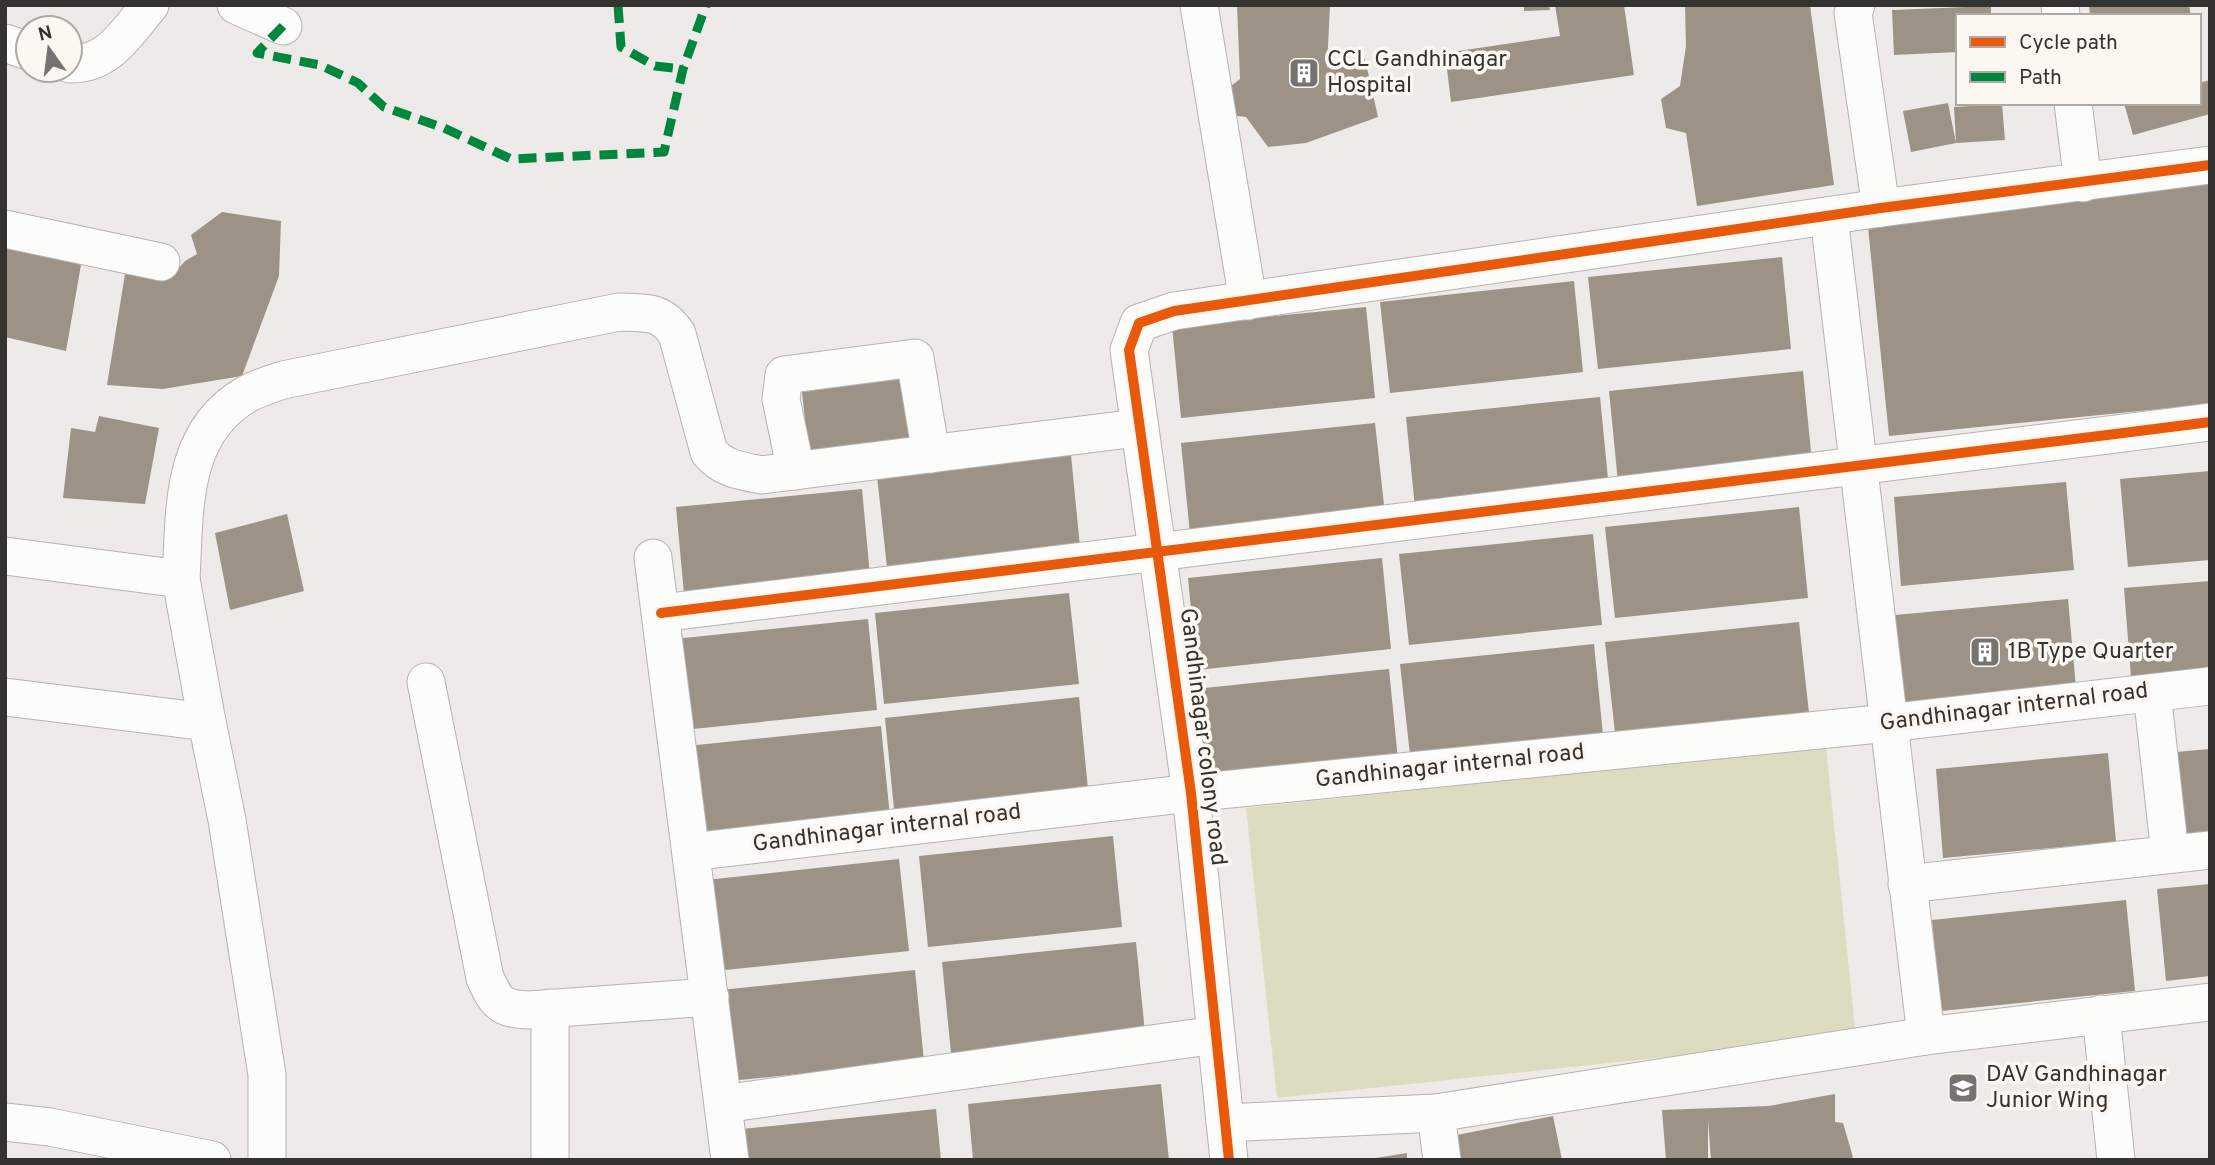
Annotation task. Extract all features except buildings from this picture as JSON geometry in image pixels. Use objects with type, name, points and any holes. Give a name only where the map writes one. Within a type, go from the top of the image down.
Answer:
[{"type":"street","points":[[84,64],[107,55],[150,5]]},
{"type":"street","points":[[236,5],[283,26]]},
{"type":"street","points":[[1199,5],[1248,301],[1881,208],[2210,165]]},
{"type":"street","points":[[1856,5],[1853,13],[1881,208]]},
{"type":"street","points":[[2073,105],[2084,183]]},
{"type":"street","points":[[1829,217],[1926,1036]]},
{"type":"street","points":[[5,229],[160,262]]},
{"type":"street","name":"Gandhinagar colony road","points":[[1229,1160],[1191,793],[1137,428],[1129,350],[1139,323],[1174,311],[1248,301]]},
{"type":"street","points":[[267,1160],[267,1075],[228,820],[181,579],[186,482],[197,452],[224,411],[248,394],[283,380],[619,312],[649,313],[667,320],[677,334],[709,452],[718,463],[762,475],[1137,428]]},
{"type":"street","points":[[796,471],[781,399],[784,375],[808,370],[915,358],[931,454]]},
{"type":"street","points":[[661,613],[1156,548],[1860,466],[2210,422]]},
{"type":"street","points":[[5,556],[181,579]]},
{"type":"street","points":[[653,558],[730,1160]]},
{"type":"street","points":[[426,682],[485,978],[495,998],[507,1009],[710,997]]},
{"type":"street","name":"Gandhinagar internal road","points":[[691,852],[1191,793],[1888,723],[2210,686]]},
{"type":"street","points":[[2152,692],[2170,854]]},
{"type":"street","points":[[5,697],[207,722]]},
{"type":"street","points":[[1907,884],[2210,849]]},
{"type":"street","points":[[1225,1124],[1436,1113],[1926,1036],[2210,1002]]},
{"type":"street","points":[[550,1008],[550,1160]]},
{"type":"street","points":[[2101,1014],[2116,1160]]},
{"type":"street","points":[[723,1104],[1216,1035]]},
{"type":"street","points":[[1436,1113],[1442,1160]]},
{"type":"street","points":[[5,1122],[50,1127],[212,1160]]},
{"type":"green space","points":[[1826,747],[1856,1037],[1277,1098],[1246,808]]},
{"type":"marked path","points":[[618,5],[621,47],[655,66],[683,69]]},
{"type":"marked path","points":[[283,26],[257,53],[320,65],[358,83],[384,107],[444,128],[511,159],[664,152],[683,69],[706,5]]},
{"type":"cycle path","points":[[1229,1160],[1191,793],[1129,350],[1139,323],[1174,311],[1881,208],[2210,165]]},
{"type":"cycle path","points":[[661,613],[2210,422]]},
{"type":"place","name":"CCL Gandhinagar Hospital","points":[[1304,73]]},
{"type":"place","name":"1B Type Quarter","points":[[1985,652]]},
{"type":"place","name":"DAV Gandhinagar Junior Wing","points":[[1963,1088]]}]
